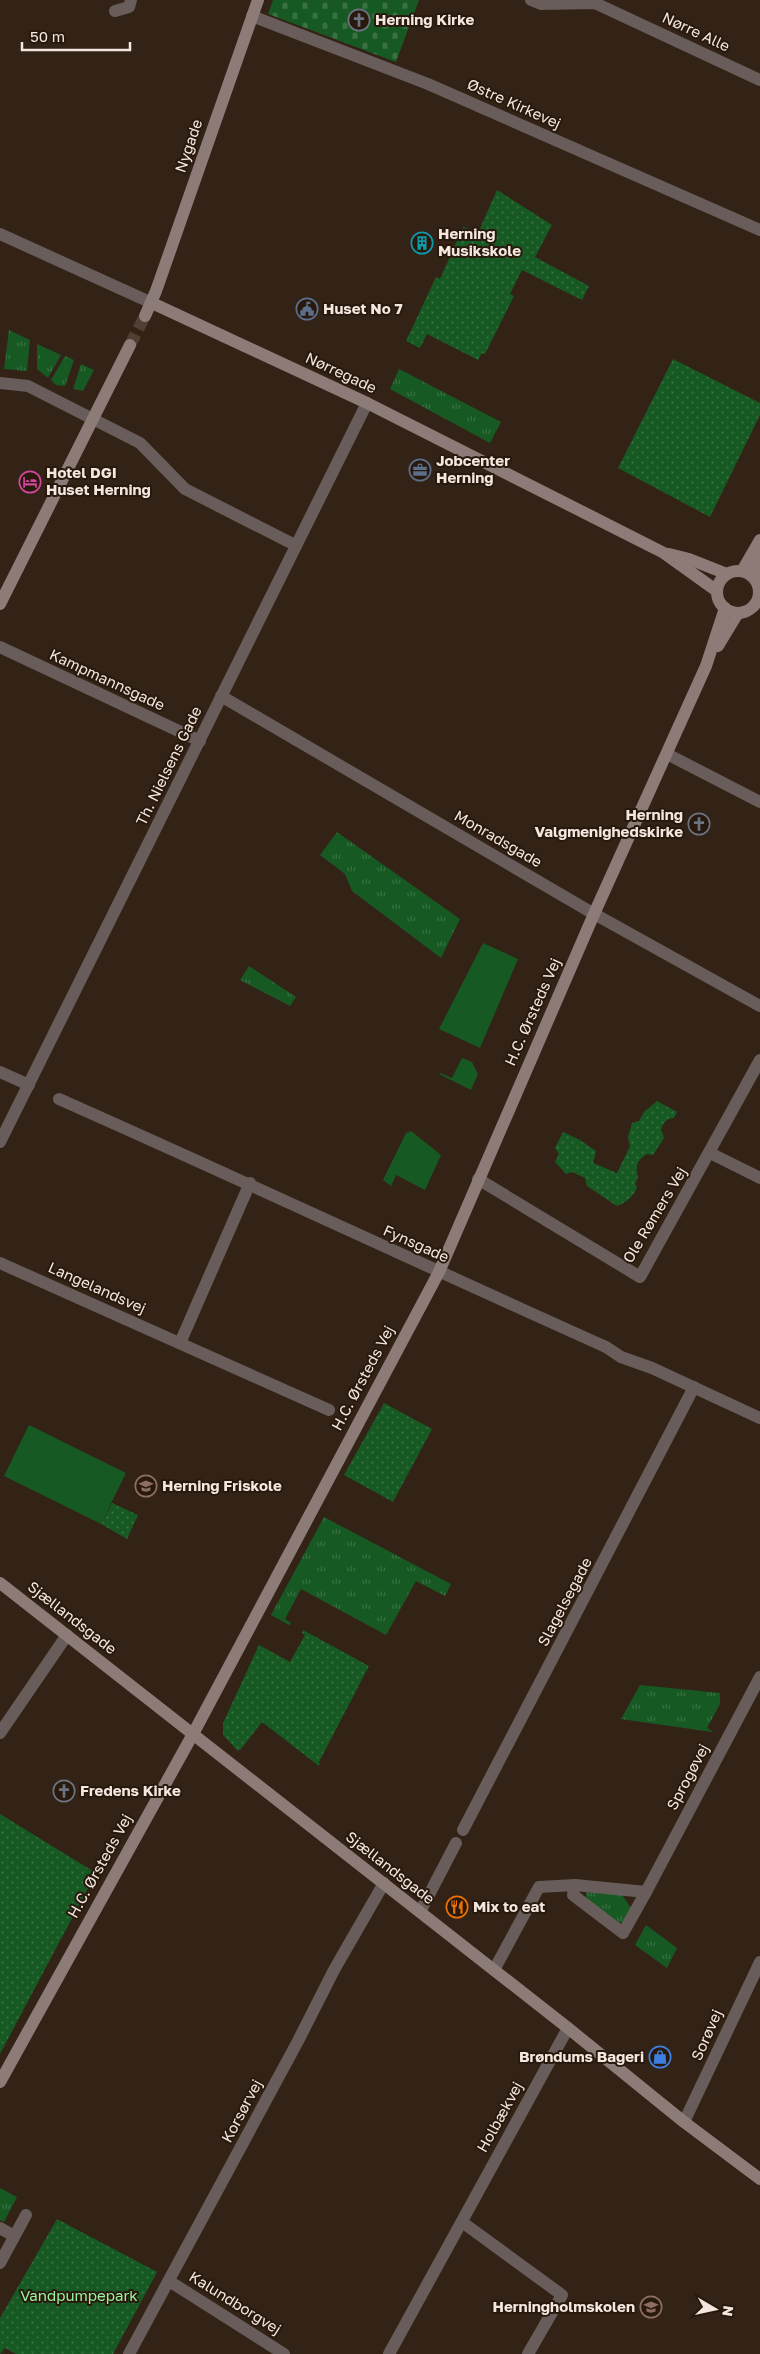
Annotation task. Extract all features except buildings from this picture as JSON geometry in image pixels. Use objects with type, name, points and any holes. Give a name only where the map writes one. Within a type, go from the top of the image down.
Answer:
[{"type":"street","points":[[115,11],[129,7],[131,0]]},
{"type":"street","name":"Nygade","points":[[144,316],[152,302],[258,0]]},
{"type":"street","name":"Nørre Alle","points":[[531,0],[541,4],[597,2],[760,80]]},
{"type":"street","name":"Østre Kirkevej","points":[[252,16],[428,84],[760,230]]},
{"type":"street","name":"Nørregade","points":[[0,234],[152,302],[367,403],[664,553],[685,570],[718,591]]},
{"type":"street","points":[[0,604],[130,345]]},
{"type":"street","points":[[0,383],[28,386],[140,443],[185,489],[209,503],[295,545]]},
{"type":"street","name":"Th. Nielsens Gade","points":[[0,1142],[367,403]]},
{"type":"street","points":[[742,571],[760,540]]},
{"type":"street","name":"Nørregade","points":[[664,553],[689,559],[727,574]]},
{"type":"street","points":[[754,577],[742,571],[727,574],[720,581],[718,597],[725,608],[738,613],[756,610],[760,592],[754,577],[760,558]]},
{"type":"street","name":"H.C. Ørsteds Vej","points":[[0,2082],[193,1734],[439,1272],[594,914],[706,666],[725,608]]},
{"type":"street","name":"H.C. Ørsteds Vej","points":[[706,666],[738,613]]},
{"type":"street","name":"Kampmannsgade","points":[[0,648],[200,741]]},
{"type":"street","name":"Monradsgade","points":[[221,696],[594,914],[760,1006]]},
{"type":"street","points":[[667,754],[760,802]]},
{"type":"street","name":"Ole Rømers Vej","points":[[478,1179],[640,1277],[760,1060]]},
{"type":"street","points":[[0,1072],[28,1085]]},
{"type":"street","name":"Fynsgade","points":[[59,1098],[250,1183],[439,1272],[606,1347],[621,1357],[652,1368],[760,1418]]},
{"type":"street","points":[[710,1153],[760,1178]]},
{"type":"street","points":[[180,1343],[250,1183]]},
{"type":"street","name":"Langelandsvej","points":[[0,1262],[329,1410]]},
{"type":"street","name":"Slagelsegade","points":[[463,1830],[694,1388]]},
{"type":"street","name":"Sjællandsgade","points":[[0,1583],[384,1883],[684,2122],[760,2179]]},
{"type":"street","points":[[0,1734],[67,1635]]},
{"type":"street","name":"Sprogøvej","points":[[575,1885],[573,1895],[622,1933],[646,1892],[760,1677]]},
{"type":"street","points":[[420,1912],[456,1843]]},
{"type":"street","name":"Korsørvej","points":[[129,2354],[298,2041],[334,1970],[384,1883]]},
{"type":"street","points":[[494,1970],[539,1887],[575,1885],[646,1892]]},
{"type":"street","name":"Sorøvej","points":[[684,2122],[760,1962]]},
{"type":"street","name":"Holbækvej","points":[[389,2354],[568,2028]]},
{"type":"street","points":[[0,2263],[26,2215]]},
{"type":"street","points":[[462,2222],[562,2295],[528,2354]]},
{"type":"street","points":[[0,2228],[14,2236]]},
{"type":"street","name":"Kalundborgvej","points":[[169,2281],[284,2354]]},
{"type":"green space","points":[[273,0],[419,0],[396,62],[268,14]]},
{"type":"green space","points":[[497,190],[552,225],[535,257],[589,286],[582,300],[522,270],[510,294],[514,296],[485,354],[482,353],[478,360],[427,334],[420,348],[406,341],[436,277],[440,279],[463,227],[478,233]]},
{"type":"green space","points":[[9,330],[30,340],[27,371],[4,369]]},
{"type":"green space","points":[[37,344],[61,355],[48,378],[37,369]]},
{"type":"green space","points":[[65,356],[74,360],[65,386],[56,385],[51,380]]},
{"type":"green space","points":[[673,359],[760,403],[760,415],[710,517],[618,468]]},
{"type":"green space","points":[[81,364],[94,370],[83,391],[73,389]]},
{"type":"green space","points":[[399,369],[501,422],[490,443],[390,389]]},
{"type":"green space","points":[[337,832],[460,919],[441,958],[352,891],[345,874],[320,855]]},
{"type":"green space","points":[[483,943],[518,959],[480,1048],[439,1029]]},
{"type":"green space","points":[[249,966],[296,997],[290,1006],[240,980]]},
{"type":"green space","points":[[462,1058],[472,1062],[478,1074],[471,1090],[439,1074],[452,1078]]},
{"type":"green space","points":[[657,1101],[677,1112],[674,1118],[667,1120],[663,1126],[661,1130],[664,1138],[653,1155],[647,1154],[639,1161],[637,1166],[638,1177],[635,1184],[637,1187],[632,1196],[624,1203],[617,1206],[587,1186],[585,1178],[572,1172],[566,1174],[555,1162],[559,1154],[555,1148],[563,1132],[580,1140],[596,1151],[593,1163],[617,1173],[630,1146],[628,1137],[632,1123],[639,1121],[644,1112]]},
{"type":"green space","points":[[411,1131],[441,1155],[425,1190],[396,1175],[391,1186],[383,1180],[406,1133]]},
{"type":"green space","points":[[384,1403],[432,1429],[393,1502],[344,1475]]},
{"type":"green space","points":[[29,1425],[126,1473],[101,1524],[4,1476]]},
{"type":"green space","points":[[112,1503],[138,1515],[127,1539],[101,1524]]},
{"type":"green space","points":[[324,1517],[451,1584],[445,1596],[416,1581],[386,1635],[301,1589],[285,1619],[291,1623],[289,1625],[271,1615]]},
{"type":"green space","points":[[303,1630],[369,1666],[319,1762],[319,1766],[262,1722],[238,1751],[223,1735],[223,1723],[259,1645],[290,1662],[305,1635],[302,1633]]},
{"type":"green space","points":[[640,1685],[720,1693],[720,1704],[707,1728],[712,1732],[621,1719]]},
{"type":"green space","points":[[0,1814],[96,1873],[0,2054]]},
{"type":"green space","points":[[586,1892],[622,1895],[632,1909],[623,1923],[618,1922],[586,1898]]},
{"type":"green space","points":[[646,1925],[677,1948],[667,1968],[635,1945]]},
{"type":"green space","points":[[0,2188],[17,2197],[4,2222],[0,2220]]},
{"type":"green space","name":"Vandpumpepark","points":[[57,2219],[157,2272],[113,2354],[16,2354],[5,2348],[0,2354],[0,2318]]},
{"type":"tunnel","points":[[130,345],[145,316]]},
{"type":"place","name":"Herning Kirke","points":[[359,20]]},
{"type":"place","name":"Herning Musikskole","points":[[422,243]]},
{"type":"place","name":"Huset No 7","points":[[307,309]]},
{"type":"place","name":"Jobcenter Herning","points":[[420,470]]},
{"type":"place","name":"Hotel DGI Huset Herning","points":[[30,482]]},
{"type":"place","name":"Herning Valgmenighedskirke","points":[[699,824]]},
{"type":"place","name":"Herning Friskole","points":[[146,1486]]},
{"type":"place","name":"Fredens Kirke","points":[[64,1791]]},
{"type":"place","name":"Mix to eat","points":[[457,1907]]},
{"type":"place","name":"Brøndums Bageri","points":[[660,2057]]},
{"type":"place","name":"Herningholmskolen","points":[[651,2307]]}]
